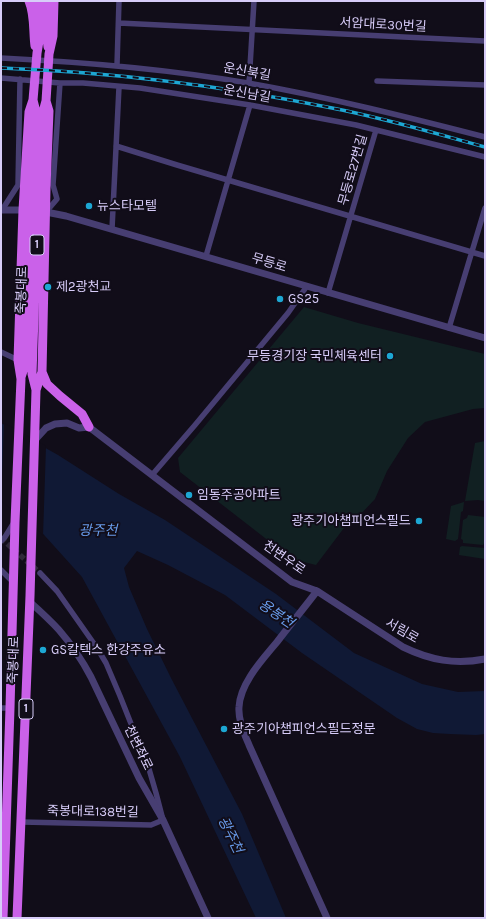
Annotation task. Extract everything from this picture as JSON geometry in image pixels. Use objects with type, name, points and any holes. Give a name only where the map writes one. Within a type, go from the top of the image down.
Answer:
[{"type":"main road","points":[[29,1],[37,53]]},
{"type":"main road","name":"1","points":[[33,100],[40,35],[40,11],[38,1]]},
{"type":"main road","name":"1","points":[[45,1],[49,54],[46,101]]},
{"type":"main road","points":[[49,54],[53,36],[54,1]]},
{"type":"main road","points":[[20,379],[18,360],[23,210],[29,112],[33,100]]},
{"type":"main road","name":"죽봉대로","points":[[20,379],[26,362],[36,112],[33,100]]},
{"type":"main road","points":[[36,390],[42,372],[45,212],[49,111],[46,101]]},
{"type":"main road","name":"죽봉대로","points":[[18,918],[35,440],[36,390],[32,374],[38,208],[43,112],[46,101]]},
{"type":"main road","points":[[42,372],[47,384],[82,414],[89,427]]},
{"type":"main road","name":"1","points":[[13,582],[20,379]]},
{"type":"main road","name":"죽봉대로","points":[[3,918],[6,708],[13,582]]},
{"type":"street","points":[[117,65],[119,1]]},
{"type":"street","points":[[249,83],[254,1]]},
{"type":"street","name":"서암대로30번길","points":[[119,22],[485,41]]},
{"type":"street","name":"운신북길","points":[[1,58],[117,65],[249,83],[375,109],[485,137]]},
{"type":"street","name":"운신남길","points":[[1,78],[140,88],[250,105],[376,130],[485,157]]},
{"type":"street","points":[[2,210],[18,185],[20,79]]},
{"type":"street","points":[[377,81],[485,86]]},
{"type":"street","points":[[45,212],[57,198],[53,186],[60,83]]},
{"type":"street","points":[[112,229],[119,87]]},
{"type":"street","points":[[206,256],[250,105]]},
{"type":"street","name":"무등로27번길","points":[[328,292],[376,130]]},
{"type":"street","name":"무등로27번길","points":[[116,146],[485,256]]},
{"type":"street","points":[[449,328],[485,208]]},
{"type":"street","name":"무등로","points":[[2,210],[45,212],[66,216],[485,338]]},
{"type":"street","points":[[152,475],[288,313],[306,286]]},
{"type":"street","points":[[1,352],[18,360]]},
{"type":"street","name":"천변우로","points":[[35,440],[46,428],[55,424],[68,422],[79,428],[89,427],[292,582],[317,592]]},
{"type":"street","points":[[1,541],[14,522]]},
{"type":"street","points":[[1,570],[13,582]]},
{"type":"street","points":[[40,573],[57,591],[106,663],[149,769],[163,820]]},
{"type":"street","points":[[317,592],[255,671],[240,696],[238,707],[242,729],[327,918]]},
{"type":"street","name":"서림로","points":[[317,592],[403,647],[415,652],[428,657],[455,662],[485,659]]},
{"type":"street","name":"천변좌로","points":[[30,599],[59,630],[84,663],[139,778],[163,820],[208,918]]},
{"type":"street","name":"죽봉대로138번길","points":[[22,822],[151,825],[163,820]]},
{"type":"shaded area","points":[[304,307],[358,323],[485,354],[485,408],[473,409],[425,422],[408,438],[387,471],[375,499],[359,516],[350,520],[316,565],[292,559],[180,472],[178,458]]},
{"type":"shaded area","points":[[485,441],[485,501],[465,501],[475,443]]},
{"type":"shaded area","points":[[464,502],[463,511],[461,512],[458,539],[455,541],[446,539],[451,506]]},
{"type":"shaded area","points":[[468,515],[485,517],[485,542],[483,545],[463,543],[463,540],[461,539],[463,520],[467,518]]},
{"type":"shaded area","points":[[460,547],[485,548],[485,559],[459,555]]},
{"type":"water","name":"광주천","points":[[1,423],[58,455],[119,494],[165,520],[276,594],[354,653],[422,684],[458,692],[485,691],[485,734],[433,733],[417,729],[397,718],[302,653],[225,595],[168,565],[137,551],[124,568],[129,587],[147,629],[171,678],[242,814],[286,918],[256,918],[180,757],[82,577],[36,526],[1,498]]},
{"type":"pier","points":[[4,423],[46,446],[43,536],[35,527],[1,501]]},
{"type":"tunnel","points":[[1,538],[40,573]]},
{"type":"railway","points":[[1,68],[84,73],[167,81],[250,93],[371,116],[485,147]]},
{"type":"place","name":"뉴스타모텔","points":[[89,206]]},
{"type":"place","name":"제2광천교","points":[[48,287]]},
{"type":"place","name":"GS25","points":[[280,299]]},
{"type":"place","name":"무등경기장 국민체육센터","points":[[390,356]]},
{"type":"place","name":"임동주공아파트","points":[[189,495]]},
{"type":"place","name":"광주기아챔피언스필드","points":[[419,521]]},
{"type":"place","name":"GS칼텍스 한강주유소","points":[[43,650]]},
{"type":"place","name":"광주기아챔피언스필드정문","points":[[224,729]]},
{"type":"water label","name":"용봉천","points":[[276,614]]}]
